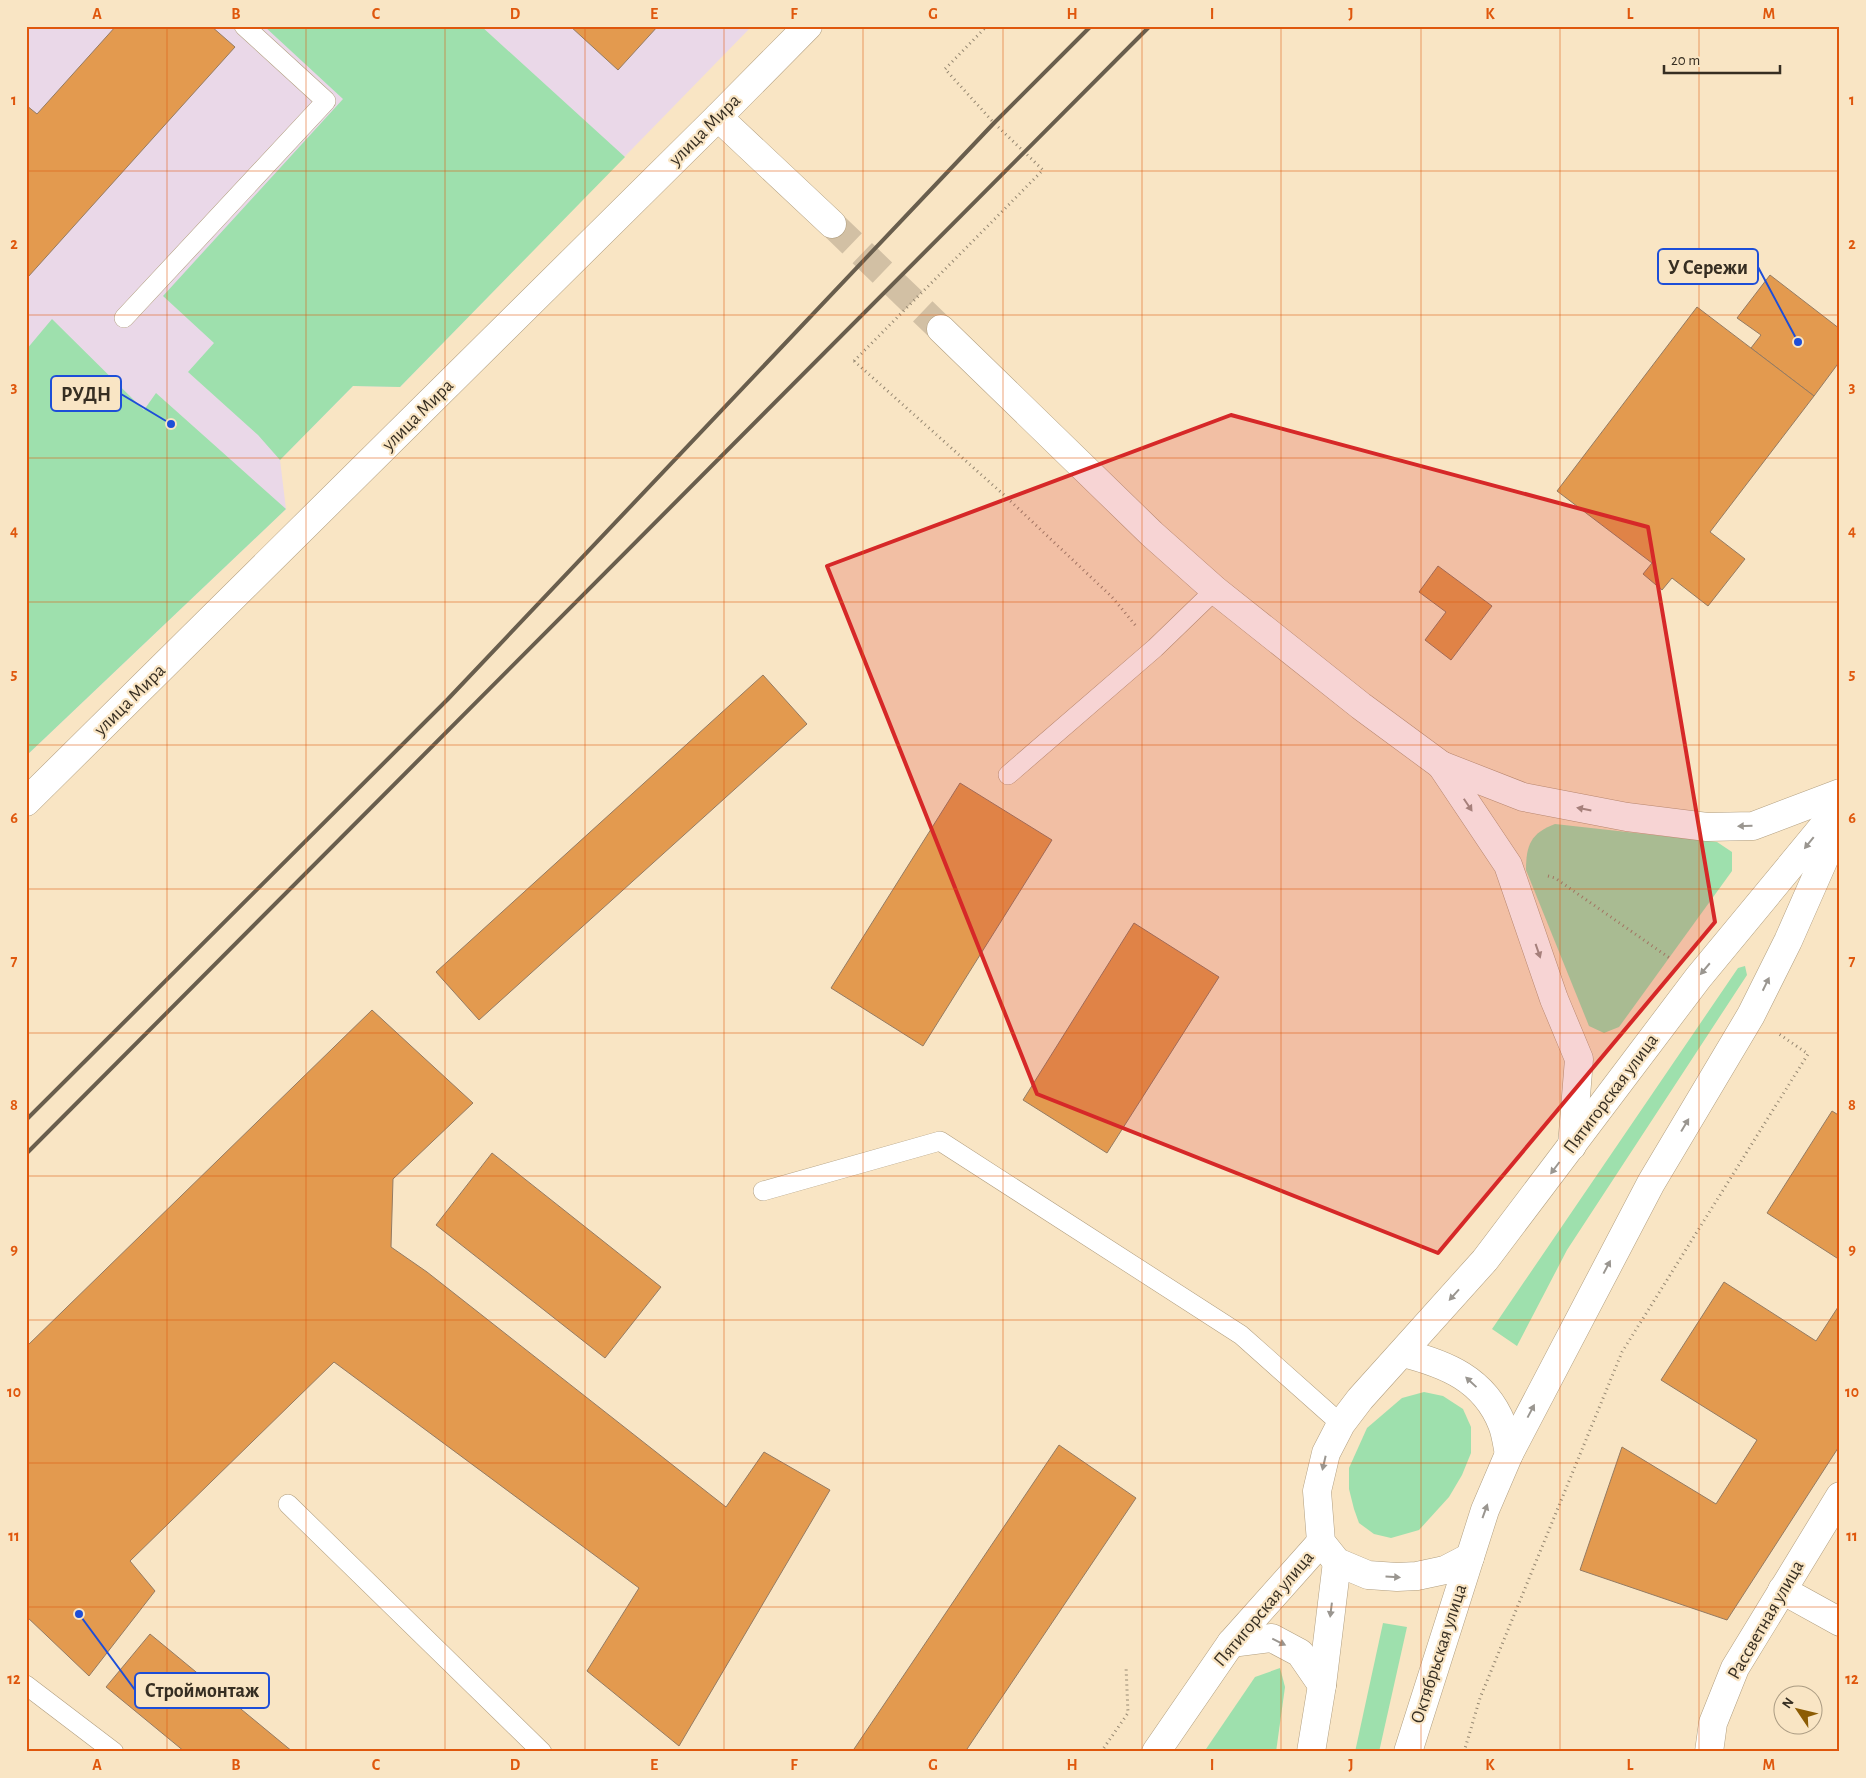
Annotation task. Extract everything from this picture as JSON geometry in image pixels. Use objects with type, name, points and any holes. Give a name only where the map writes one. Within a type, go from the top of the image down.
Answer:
[{"type":"street","name":"улица Мира","points":[[26,802],[808,26]]},
{"type":"street","points":[[718,117],[832,224]]},
{"type":"street","points":[[941,329],[1145,527],[1215,590],[1361,706],[1441,765],[1523,797],[1627,817],[1706,827],[1753,826],[1840,793]]},
{"type":"street","points":[[1441,765],[1508,864],[1554,999],[1579,1059],[1572,1146]]},
{"type":"street","name":"Пятигорская улица","points":[[1156,1752],[1231,1643],[1329,1552],[1317,1491],[1326,1454],[1341,1424],[1360,1399],[1485,1260],[1698,978],[1840,806]]},
{"type":"street","points":[[1509,1454],[1651,1183],[1751,1015],[1788,941],[1840,823]]},
{"type":"street","points":[[1403,1352],[1435,1362],[1463,1375],[1486,1397],[1502,1424],[1509,1454]]},
{"type":"street","name":"Октябрьская улица","points":[[1408,1752],[1485,1510],[1509,1454]]},
{"type":"street","name":"Рассветная улица","points":[[1709,1752],[1713,1723],[1736,1668],[1840,1496]]},
{"type":"street","points":[[1311,1752],[1322,1685],[1329,1552],[1368,1575],[1397,1578],[1445,1570],[1470,1557]]},
{"type":"street","points":[[1782,1590],[1840,1622]]},
{"type":"street","points":[[1231,1643],[1272,1638],[1300,1653],[1322,1685]]},
{"type":"lane","points":[[124,318],[326,100],[244,26]]},
{"type":"lane","points":[[1008,775],[1155,648],[1215,590]]},
{"type":"lane","points":[[763,1191],[940,1141],[1241,1335],[1341,1424]]},
{"type":"lane","points":[[288,1504],[542,1752]]},
{"type":"lane","points":[[26,1685],[114,1752]]},
{"type":"path","points":[[987,26],[946,69],[994,123],[1043,170],[854,361],[1004,495],[1105,590],[1155,648]]},
{"type":"path","points":[[1508,864],[1554,878],[1698,978]]},
{"type":"path","points":[[1464,1752],[1480,1698],[1622,1352],[1808,1054],[1751,1015]]},
{"type":"path","points":[[1102,1752],[1128,1713],[1126,1666]]},
{"type":"highlighted area","points":[[1231,415],[1648,527],[1715,922],[1438,1253],[1037,1094],[827,566]]},
{"type":"shaded area","points":[[26,26],[752,26],[400,387],[353,386],[280,460],[286,509],[26,756]]},
{"type":"green space","points":[[264,26],[481,26],[625,157],[400,387],[353,386],[280,460],[258,435],[188,372],[214,343],[163,296],[343,99]]},
{"type":"green space","points":[[52,319],[144,410],[156,393],[286,509],[26,756],[26,350]]},
{"type":"green space","points":[[1555,824],[1717,842],[1732,852],[1732,871],[1619,1027],[1604,1033],[1589,1026],[1526,870],[1527,854],[1531,841],[1540,831]]},
{"type":"green space","points":[[1745,966],[1747,975],[1567,1250],[1517,1346],[1492,1329],[1738,968]]},
{"type":"green space","points":[[1424,1392],[1443,1396],[1463,1409],[1471,1427],[1471,1453],[1462,1475],[1449,1497],[1419,1530],[1391,1538],[1374,1534],[1359,1523],[1349,1489],[1349,1468],[1367,1428],[1402,1398]]},
{"type":"green space","points":[[1383,1623],[1407,1627],[1379,1752],[1355,1752]]},
{"type":"green space","points":[[1280,1668],[1285,1687],[1276,1752],[1204,1752],[1255,1677]]},
{"type":"building","points":[[116,26],[211,26],[235,47],[28,277],[26,275],[26,105],[37,114]]},
{"type":"building","points":[[570,26],[658,26],[618,70]]},
{"type":"building","points":[[1770,275],[1840,329],[1840,361],[1814,396],[1751,348],[1761,335],[1737,318]]},
{"type":"building","points":[[1697,307],[1814,396],[1710,532],[1745,559],[1708,606],[1672,578],[1662,590],[1643,574],[1652,563],[1557,491]]},
{"type":"building","points":[[1438,566],[1492,606],[1451,660],[1425,640],[1446,612],[1419,592]]},
{"type":"building","points":[[763,675],[807,724],[479,1020],[436,972]]},
{"type":"building","points":[[960,783],[1052,840],[923,1046],[831,988]]},
{"type":"building","points":[[1134,923],[1219,977],[1107,1153],[1023,1100]]},
{"type":"building","points":[[372,1010],[473,1103],[393,1179],[391,1247],[427,1272],[726,1507],[764,1452],[830,1490],[679,1746],[587,1671],[639,1588],[334,1362],[130,1561],[155,1591],[89,1676],[26,1616],[26,1347]]},
{"type":"building","points":[[1832,1111],[1840,1116],[1840,1260],[1767,1213]]},
{"type":"building","points":[[492,1153],[661,1287],[605,1358],[436,1225]]},
{"type":"building","points":[[1724,1282],[1816,1341],[1840,1304],[1840,1445],[1727,1620],[1580,1570],[1622,1447],[1716,1504],[1757,1440],[1661,1380]]},
{"type":"building","points":[[1059,1445],[1136,1498],[965,1752],[852,1752]]},
{"type":"building","points":[[150,1634],[293,1752],[185,1752],[106,1687]]},
{"type":"tunnel","points":[[832,224],[941,329]]},
{"type":"railway","points":[[26,1120],[448,699],[994,123],[1091,26]]},
{"type":"railway","points":[[26,1154],[1150,26]]},
{"type":"place","name":"У Сережи","points":[[1798,342]]},
{"type":"place","name":"РУДН","points":[[171,424]]},
{"type":"place","name":"Строймонтаж","points":[[79,1614]]}]
